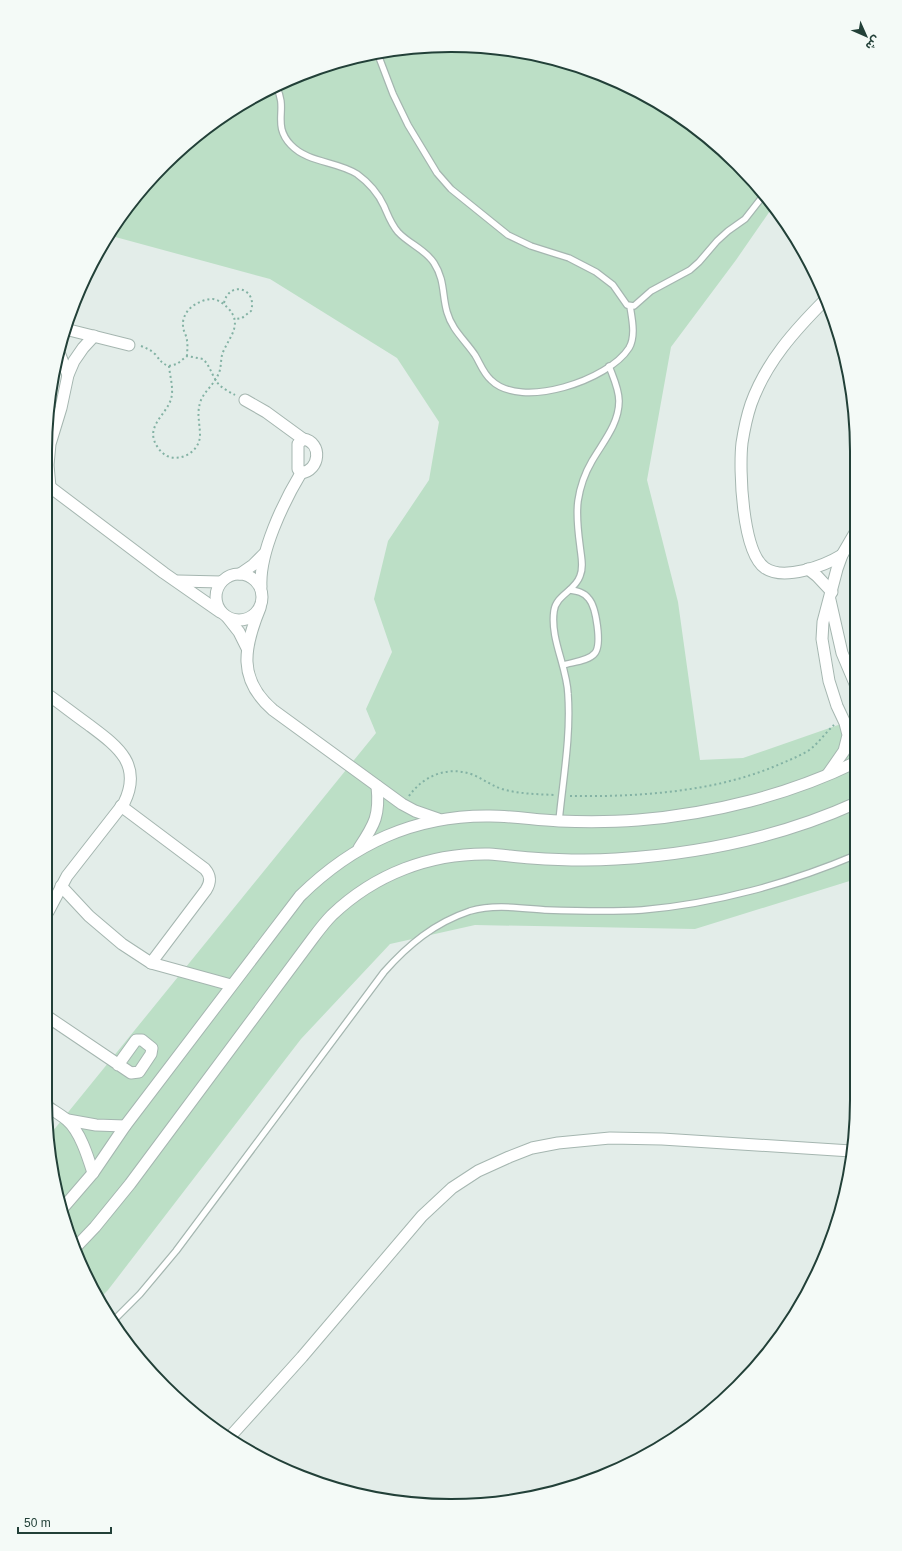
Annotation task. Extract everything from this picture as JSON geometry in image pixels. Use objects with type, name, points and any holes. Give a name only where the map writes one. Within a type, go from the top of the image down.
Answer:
[{"type":"street","points":[[822,303],[777,354],[767,370],[751,405],[746,423],[742,449],[742,481],[747,528],[756,559],[760,565],[773,572],[780,573],[808,569],[826,563],[842,555]]},
{"type":"street","points":[[71,330],[129,345]]},
{"type":"street","points":[[53,432],[68,375],[74,361],[94,336]]},
{"type":"street","points":[[63,362],[68,375]]},
{"type":"street","points":[[245,400],[266,412],[303,440],[310,441],[315,446],[317,453],[317,460],[314,466],[308,471],[301,473],[286,502],[265,554],[261,571],[263,601],[247,648],[247,663],[250,678],[259,696],[266,703],[402,804],[415,811],[438,819]]},
{"type":"street","points":[[301,473],[298,469],[298,447],[299,442],[303,440]]},
{"type":"street","points":[[52,489],[224,615],[237,621],[246,620],[254,615],[260,608]]},
{"type":"street","points":[[828,774],[844,751],[846,746],[847,729],[829,681],[822,639],[823,622],[837,569],[842,555],[850,541]]},
{"type":"street","points":[[247,648],[239,632],[224,615],[216,602],[216,591],[222,582],[230,576],[240,574],[254,565],[265,554]]},
{"type":"street","points":[[808,569],[817,576],[831,596],[842,653],[850,672]]},
{"type":"street","points":[[240,574],[249,576],[256,580],[261,587]]},
{"type":"street","points":[[175,580],[222,582]]},
{"type":"street","points":[[52,698],[112,742],[124,755],[128,764],[130,780],[127,796],[122,806],[61,886],[52,904]]},
{"type":"street","points":[[66,1204],[93,1174],[125,1126],[300,896],[318,878],[357,850],[397,832],[438,819],[489,816],[559,821],[601,822],[638,820],[705,811],[756,799],[828,774],[850,765]]},
{"type":"street","points":[[357,850],[373,827],[377,817],[379,806],[378,786]]},
{"type":"street","points":[[79,1244],[95,1227],[130,1184],[313,938],[337,911],[354,896],[378,880],[404,868],[432,859],[461,855],[490,854],[573,860],[614,859],[696,851],[774,833],[809,822],[850,805]]},
{"type":"street","points":[[122,806],[205,869],[209,876],[206,890],[151,963]]},
{"type":"street","points":[[61,886],[89,916],[122,944],[151,963],[231,985]]},
{"type":"street","points":[[52,1021],[118,1064]]},
{"type":"street","points":[[52,1110],[68,1120],[96,1126],[125,1126]]},
{"type":"street","points":[[68,1120],[80,1139],[93,1174]]},
{"type":"street","points":[[232,1434],[302,1357],[422,1216],[452,1188],[478,1171],[532,1148],[610,1138],[662,1139],[847,1150]]},
{"type":"lane","points":[[278,92],[282,106],[279,120],[283,133],[291,145],[305,155],[348,169],[365,181],[379,197],[387,216],[398,232],[424,252],[434,263],[443,282],[450,321],[491,381],[498,386],[514,391],[540,391],[579,383],[609,366],[629,347],[632,338],[630,306],[612,285],[596,272],[569,258],[530,246],[508,235],[451,189],[438,173],[408,125],[390,88],[379,59]]},
{"type":"lane","points":[[630,306],[634,306],[651,291],[690,270],[728,231],[745,219],[761,199]]},
{"type":"lane","points":[[559,821],[569,726],[568,686],[555,638],[553,612],[558,600],[577,582],[582,572],[577,512],[581,487],[590,466],[616,421],[618,411],[618,390],[609,366]]},
{"type":"lane","points":[[563,665],[592,656],[597,650],[599,642],[590,600],[581,592],[570,590]]},
{"type":"lane","points":[[116,1318],[140,1294],[176,1251],[384,972],[403,951],[425,933],[458,916],[470,911],[482,909],[512,907],[606,912],[643,910],[692,903],[744,892],[788,880],[850,857]]},
{"type":"path","points":[[224,303],[225,297],[228,293],[234,290],[240,289],[250,295],[252,300],[251,311],[242,318],[235,319]]},
{"type":"path","points":[[129,345],[140,346],[148,349],[154,353],[162,363],[169,366],[177,364],[186,356],[187,340],[183,325],[185,314],[192,306],[203,300],[214,299],[224,303],[235,319],[235,329],[223,353],[221,371],[202,398],[198,408],[197,418],[200,436],[195,448],[184,457],[170,457],[164,455],[154,440],[153,431],[155,425],[166,412],[171,398],[172,391],[169,366]]},
{"type":"path","points":[[186,356],[203,359],[215,380],[223,388],[245,400]]},
{"type":"path","points":[[402,804],[421,783],[440,773],[450,771],[461,771],[471,774],[490,784],[512,791],[562,796],[647,793],[708,785],[738,779],[767,770],[800,755],[816,744],[829,729],[843,718]]},
{"type":"green space","points":[[425,53],[477,53],[503,55],[529,60],[579,73],[604,82],[627,93],[673,119],[694,134],[733,169],[770,211],[736,260],[671,347],[647,480],[678,602],[700,760],[743,758],[850,720],[850,881],[695,929],[475,925],[390,944],[301,1039],[103,1295],[82,1253],[73,1228],[60,1178],[55,1152],[53,1130],[376,733],[366,709],[392,652],[374,599],[388,541],[429,480],[439,422],[397,358],[270,279],[114,237],[134,208],[169,169],[208,134],[229,119],[252,105],[298,82],[323,73],[373,60],[399,55]]}]
